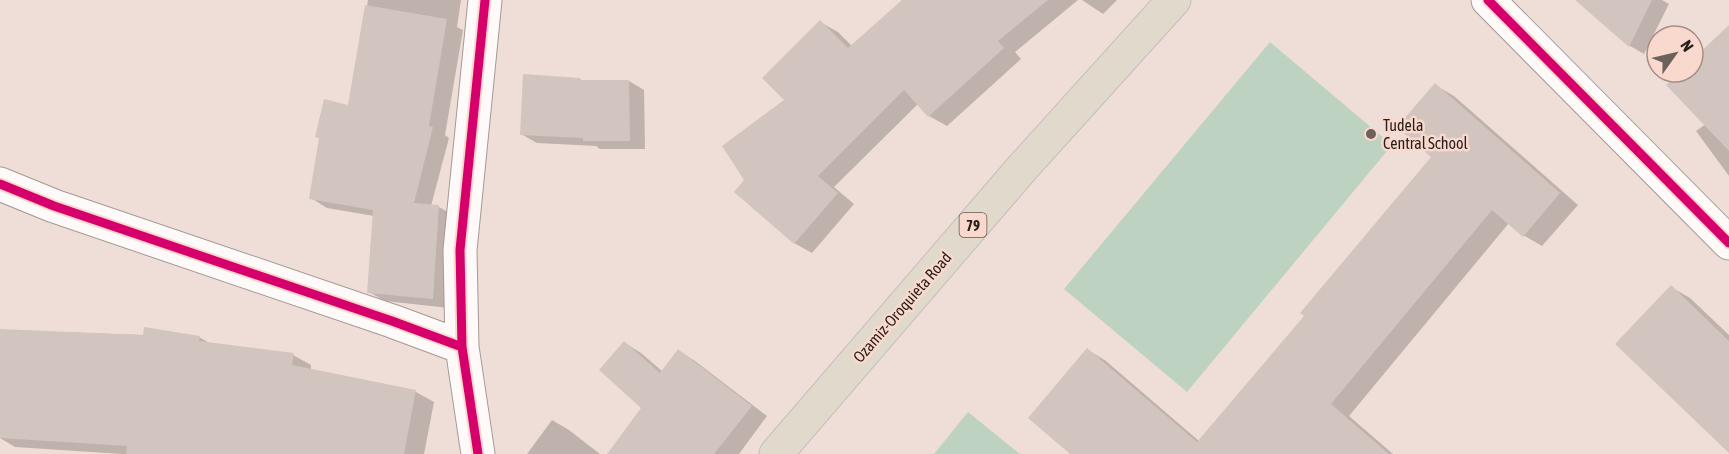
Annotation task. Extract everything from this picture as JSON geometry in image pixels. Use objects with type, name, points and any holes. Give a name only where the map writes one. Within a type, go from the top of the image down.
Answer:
[{"type":"highway","name":"Ozamiz-Oroquieta Road","points":[[776,454],[1023,167],[1174,0]]},
{"type":"street","points":[[478,454],[462,347],[460,250],[485,0]]},
{"type":"street","points":[[1488,0],[1729,243]]},
{"type":"street","points":[[0,184],[54,206],[381,317],[462,347]]},
{"type":"green space","points":[[1270,42],[1392,145],[1187,392],[1064,289]]},
{"type":"green space","points":[[968,412],[1020,454],[934,454]]},
{"type":"building","points":[[902,0],[1048,0],[998,41],[1004,48],[928,117],[904,90],[818,176],[838,193],[794,244],[734,192],[744,180],[722,146],[784,100],[762,78],[820,20],[848,48]]},
{"type":"building","points":[[1575,0],[1652,0],[1629,47]]},
{"type":"building","points":[[365,5],[447,19],[429,126],[433,127],[414,203],[439,205],[433,299],[367,293],[373,210],[309,199],[319,138],[315,137],[324,99],[348,105]]},
{"type":"building","points":[[1729,25],[1729,151],[1666,85],[1705,84],[1705,48]]},
{"type":"building","points":[[523,74],[580,78],[580,80],[629,80],[630,141],[583,141],[583,138],[520,135]]},
{"type":"building","points":[[1435,83],[1560,193],[1523,237],[1492,210],[1331,404],[1389,454],[1070,454],[1028,418],[1087,348],[1197,442],[1304,316],[1300,313],[1431,157],[1397,127]]},
{"type":"building","points":[[1671,285],[1729,341],[1729,453],[1615,344]]},
{"type":"building","points":[[144,327],[200,336],[199,341],[294,353],[292,365],[416,390],[404,454],[126,454],[127,446],[0,438],[0,329],[143,335]]},
{"type":"building","points":[[624,341],[660,373],[678,349],[752,406],[714,454],[607,454],[641,408],[599,370]]},
{"type":"cycle path","points":[[478,454],[462,347],[460,250],[485,0]]},
{"type":"cycle path","points":[[1488,0],[1729,243]]},
{"type":"cycle path","points":[[0,184],[54,206],[462,347]]},
{"type":"place","name":"Tudela Central School","points":[[1371,134]]}]
